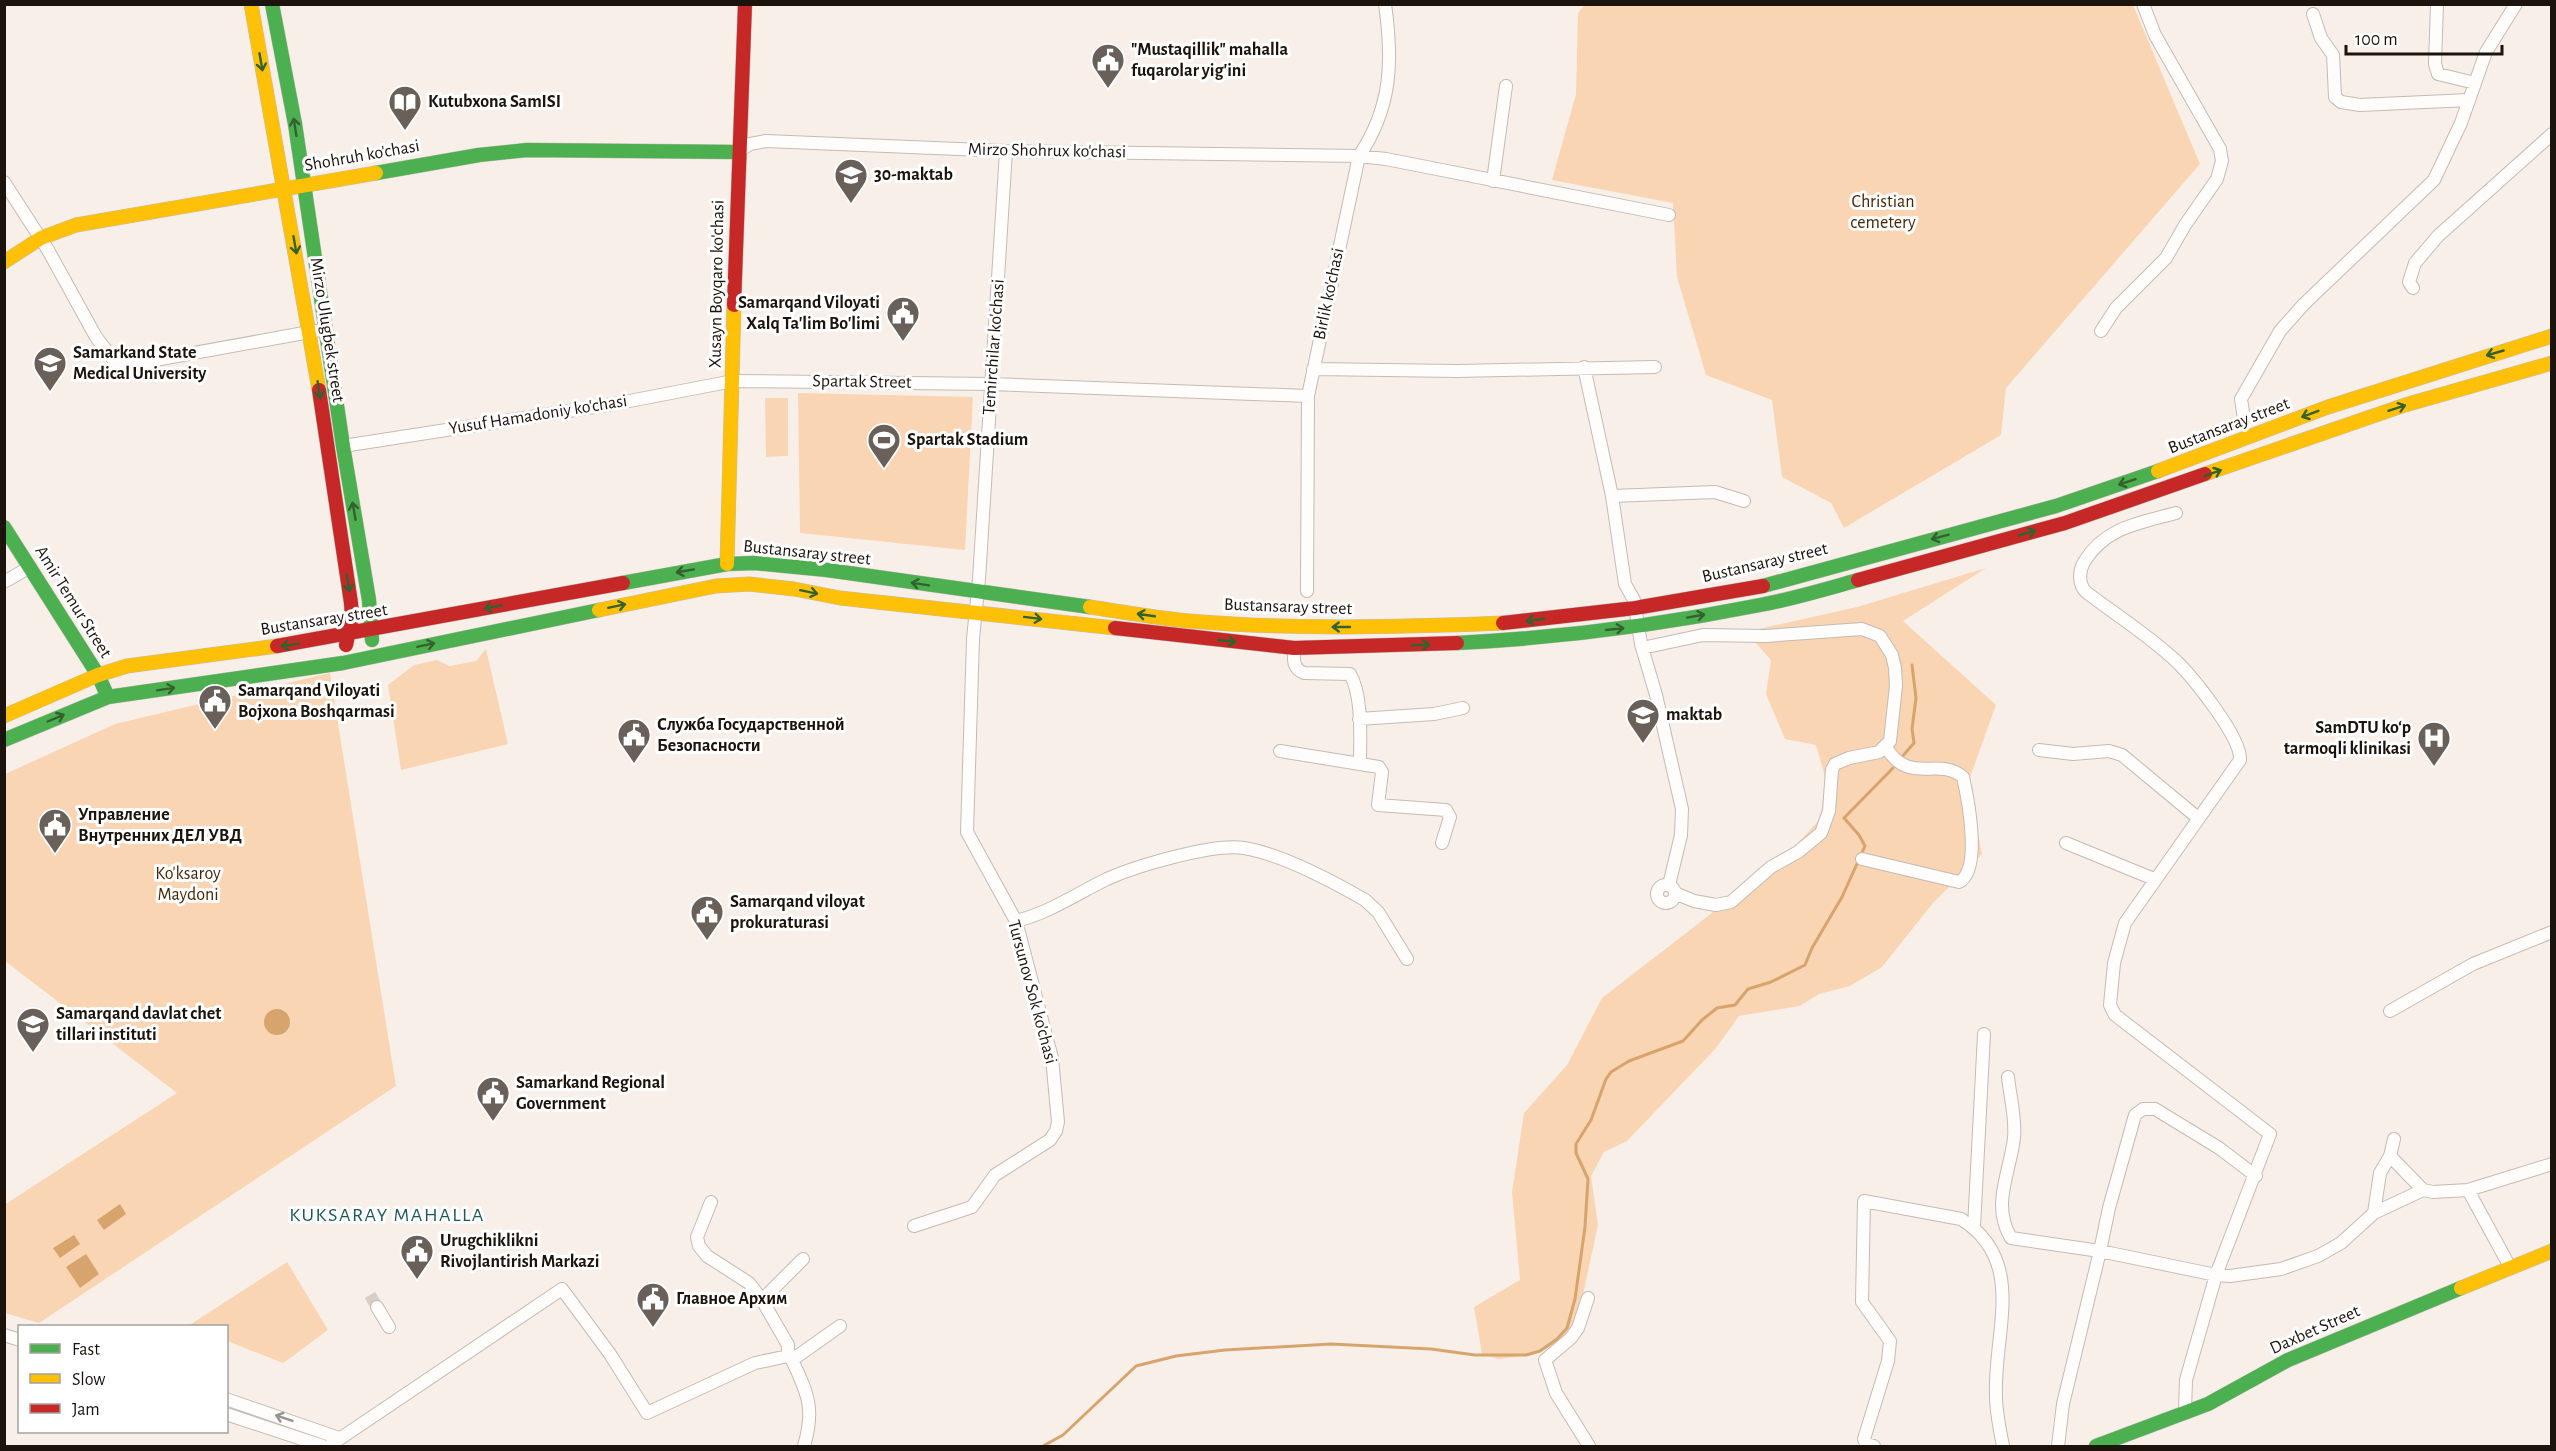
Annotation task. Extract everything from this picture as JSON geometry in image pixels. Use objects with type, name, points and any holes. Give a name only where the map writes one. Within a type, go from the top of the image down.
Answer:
[{"type":"main road","name":"Mirzo Ulugbek street","points":[[251,4],[310,332],[351,603],[352,617],[343,663]]},
{"type":"main road","name":"Mirzo Ulugbek street","points":[[272,4],[304,184],[343,446],[374,631]]},
{"type":"main road","name":"Xusayn Boyqaro ko'chasi","points":[[727,564],[738,152],[745,4]]},
{"type":"main road","name":"Shohruh ko'chasi","points":[[4,262],[40,238],[76,225],[304,184],[503,152],[738,152]]},
{"type":"main road","name":"Bustansaray street","points":[[4,716],[98,675],[127,666],[374,631],[727,564],[754,563],[978,586],[1188,621],[1305,627],[1385,628],[1514,623],[1635,608],[1755,588],[2056,506],[2203,456],[2328,407],[2552,336]]},
{"type":"main road","name":"Bustansaray street","points":[[4,740],[108,697],[343,663],[716,586],[748,583],[786,587],[840,598],[975,611],[1294,648],[1383,647],[1514,640],[1638,626],[1762,605],[1902,569],[2043,529],[2199,478],[2306,438],[2394,409],[2552,363]]},
{"type":"main road","name":"Amir Temur Street","points":[[4,527],[98,675],[108,697]]},
{"type":"main road","points":[[369,657],[374,631]]},
{"type":"main road","name":"Daxbet Street","points":[[2096,1446],[2208,1404],[2288,1360],[2337,1338],[2552,1251]]},
{"type":"street","name":"Birlik ko'chasi","points":[[1307,591],[1308,396],[1359,156],[1371,137],[1388,88],[1391,58],[1385,4]]},
{"type":"street","points":[[2101,331],[2116,308],[2166,258],[2185,225],[2212,187],[2220,170],[2220,149],[2155,35],[2143,4]]},
{"type":"street","points":[[2437,4],[2435,64],[2438,74],[2475,83]]},
{"type":"street","points":[[2244,420],[2241,399],[2280,331],[2304,304],[2434,180],[2449,152],[2486,52],[2516,4]]},
{"type":"street","points":[[2313,14],[2321,38],[2333,55],[2335,97],[2341,102],[2360,105],[2469,100]]},
{"type":"street","points":[[1493,181],[1506,86]]},
{"type":"street","points":[[2413,288],[2409,282],[2415,263],[2438,236],[2552,134]]},
{"type":"street","name":"Mirzo Shohrux ko'chasi","points":[[738,152],[750,144],[766,141],[1006,151],[1359,156],[1386,159],[1669,215]]},
{"type":"street","name":"Temirchilar ko'chasi","points":[[978,586],[1006,151]]},
{"type":"street","points":[[4,182],[40,238],[96,337],[116,363],[128,365],[325,329]]},
{"type":"street","points":[[1584,367],[1612,496],[1625,584],[1635,608],[1642,648],[1656,695],[1682,809],[1681,835],[1672,889],[1694,901],[1716,905],[1731,902],[1771,867],[1798,852],[1821,833],[1829,811],[1832,770],[1835,764],[1849,758],[1880,752],[1887,747],[1893,732],[1895,668],[1886,644],[1872,632],[1862,629],[1764,636],[1703,635],[1642,648]]},
{"type":"street","points":[[1313,369],[1457,371],[1655,367]]},
{"type":"street","name":"Spartak Street","points":[[733,381],[992,384],[1308,396]]},
{"type":"street","name":"Yusuf Hamadoniy ko'chasi","points":[[343,446],[614,404],[733,381]]},
{"type":"street","points":[[1612,496],[1715,492],[1744,501]]},
{"type":"street","points":[[2176,513],[2138,523],[2109,534],[2093,547],[2081,568],[2080,581],[2086,592],[2175,660],[2213,706],[2238,743],[2240,760],[2125,923],[2113,974],[2110,1005],[2111,1011],[2270,1134],[2256,1176],[2216,1275],[2186,1380],[2185,1411]]},
{"type":"street","points":[[4,582],[30,567]]},
{"type":"street","name":"Tursunov Sok ko'chasi","points":[[914,1226],[972,1208],[995,1175],[1050,1140],[1056,1131],[1057,1109],[1052,1058],[1016,921],[967,832],[975,611],[978,586]]},
{"type":"street","points":[[1294,648],[1294,665],[1298,670],[1304,673],[1350,674],[1354,681],[1359,719],[1360,764]]},
{"type":"street","points":[[1359,719],[1434,714],[1463,708]]},
{"type":"street","points":[[1862,859],[1959,882],[1967,877],[1970,871],[1973,847],[1963,777],[1953,771],[1900,765],[1893,759],[1887,747]]},
{"type":"street","points":[[2039,750],[2073,754],[2109,751],[2122,755],[2198,818]]},
{"type":"street","points":[[1280,751],[1381,769],[1378,805],[1380,807],[1446,810],[1450,817],[1442,843]]},
{"type":"street","points":[[2066,843],[2154,879]]},
{"type":"street","points":[[1016,921],[1049,910],[1134,867],[1224,847],[1242,848],[1267,853],[1365,900],[1378,912],[1407,959]]},
{"type":"street","points":[[2390,1011],[2473,964],[2552,932]]},
{"type":"street","points":[[1977,1229],[1984,1034]]},
{"type":"street","points":[[2008,1077],[2014,1126],[2001,1209],[2005,1229],[2011,1239],[2100,1251],[2230,1276],[2281,1269],[2318,1256],[2341,1243],[2374,1214],[2423,1190]]},
{"type":"street","points":[[2058,1446],[2063,1404],[2109,1208],[2135,1115],[2142,1109],[2155,1109],[2219,1148],[2256,1176]]},
{"type":"street","points":[[2374,1214],[2380,1173],[2390,1156],[2394,1139]]},
{"type":"street","points":[[2390,1156],[2423,1190],[2433,1192],[2468,1190],[2552,1164]]},
{"type":"street","points":[[2468,1190],[2510,1267]]},
{"type":"street","points":[[1874,1446],[1866,1444],[1863,1439],[1888,1361],[1890,1341],[1862,1302],[1864,1201],[1961,1218],[1977,1229],[1987,1240],[1999,1268],[2004,1289],[1996,1396],[2003,1446]]},
{"type":"street","points":[[711,1202],[697,1237],[699,1246],[707,1256],[749,1283],[762,1300],[788,1345],[790,1358],[810,1398],[809,1430],[804,1446]]},
{"type":"street","points":[[762,1300],[804,1259]]},
{"type":"street","points":[[329,1446],[562,1289],[610,1354],[647,1413],[755,1363],[790,1358],[840,1326]]},
{"type":"street","points":[[1588,1298],[1578,1328],[1571,1338],[1545,1360],[1556,1394],[1588,1446]]},
{"type":"street","points":[[377,1307],[390,1327]]},
{"type":"street","points":[[228,1400],[339,1438]]},
{"type":"street","points":[[228,1415],[323,1446]]},
{"type":"green space","name":"Christian cemetery","points":[[1585,4],[2133,5],[2200,164],[2006,388],[2001,435],[1844,528],[1831,503],[1782,477],[1772,400],[1706,375],[1677,277],[1673,203],[1552,180],[1576,94],[1578,13]]},
{"type":"green space","name":"Spartak Stadium","points":[[798,393],[973,397],[965,550],[800,533]]},
{"type":"green space","points":[[765,398],[788,398],[788,456],[766,457]]},
{"type":"green space","points":[[1986,568],[1903,621],[1996,705],[1968,783],[1982,854],[1933,903],[1882,967],[1850,986],[1819,994],[1800,1006],[1739,1016],[1716,1048],[1627,1141],[1604,1152],[1591,1176],[1598,1225],[1576,1327],[1556,1345],[1531,1355],[1498,1359],[1482,1354],[1474,1307],[1520,1280],[1512,1192],[1524,1113],[1567,1065],[1602,998],[1788,854],[1821,818],[1825,777],[1816,745],[1785,739],[1766,694],[1771,660],[1753,640],[1754,630],[1857,607]]},
{"type":"green space","points":[[486,649],[508,744],[401,770],[388,685],[414,665],[437,660],[450,666],[476,661]]},
{"type":"green space","name":"Ko'ksaroy Maydoni","points":[[330,673],[396,1086],[39,1323],[5,1313],[4,1205],[177,1093],[5,961],[5,774],[115,724]]},
{"type":"green space","points":[[287,1262],[328,1330],[283,1363],[228,1341],[228,1325],[190,1325]]},
{"type":"shaded area","points":[[277,1009],[286,1013],[290,1022],[286,1031],[277,1035],[268,1031],[264,1022],[268,1013]]},
{"type":"shaded area","points":[[120,1204],[126,1214],[104,1230],[97,1220]]},
{"type":"shaded area","points":[[74,1235],[80,1244],[60,1258],[53,1248]]},
{"type":"shaded area","points":[[86,1254],[99,1274],[80,1288],[66,1267]]},
{"type":"waterway","points":[[1901,758],[1914,743],[1912,729],[1916,698],[1912,665]]},
{"type":"waterway","points":[[1043,1446],[1063,1435],[1136,1366],[1176,1356],[1225,1350],[1331,1344],[1431,1349],[1475,1355],[1526,1355],[1540,1351],[1557,1339],[1567,1328],[1575,1299],[1585,1227],[1588,1179],[1576,1153],[1576,1144],[1591,1120],[1606,1079],[1611,1072],[1629,1061],[1683,1041],[1702,1020],[1717,1008],[1735,1005],[1748,989],[1771,982],[1805,965],[1812,948],[1842,897],[1865,846],[1859,835],[1844,818],[1893,768]]},
{"type":"tunnel","points":[[370,1295],[377,1307]]},
{"type":"traffic: fast","points":[[272,4],[295,124],[343,446],[369,600],[372,640]]},
{"type":"traffic: fast","points":[[376,173],[479,155],[527,150],[738,152]]},
{"type":"traffic: fast","points":[[1763,586],[2056,506],[2158,471]]},
{"type":"traffic: fast","points":[[4,527],[98,675],[108,697]]},
{"type":"traffic: fast","points":[[623,583],[727,564],[754,563],[827,570],[1090,607]]},
{"type":"traffic: fast","points":[[1457,643],[1571,634],[1685,619],[1785,600],[1858,580]]},
{"type":"traffic: fast","points":[[4,740],[108,697],[343,663],[599,610]]},
{"type":"traffic: fast","points":[[2096,1446],[2208,1404],[2288,1360],[2461,1288]]},
{"type":"traffic: slow","points":[[251,4],[319,390]]},
{"type":"traffic: slow","points":[[4,262],[41,238],[76,225],[376,173]]},
{"type":"traffic: slow","points":[[727,564],[734,305]]},
{"type":"traffic: slow","points":[[2158,471],[2328,407],[2552,336]]},
{"type":"traffic: slow","points":[[2205,474],[2405,405],[2552,363]]},
{"type":"traffic: slow","points":[[599,610],[716,586],[749,584],[794,589],[840,598],[1115,628]]},
{"type":"traffic: slow","points":[[1090,607],[1177,620],[1268,626],[1503,623]]},
{"type":"traffic: slow","points":[[4,716],[98,675],[127,666],[277,646]]},
{"type":"traffic: slow","points":[[2461,1288],[2552,1251]]},
{"type":"traffic: jam","points":[[734,305],[745,4]]},
{"type":"traffic: jam","points":[[319,390],[351,603],[352,617],[346,645]]},
{"type":"traffic: jam","points":[[1858,580],[2065,523],[2205,474]]},
{"type":"traffic: jam","points":[[277,646],[623,583]]},
{"type":"traffic: jam","points":[[1503,623],[1635,608],[1763,586]]},
{"type":"traffic: jam","points":[[1115,628],[1294,648],[1457,643]]},
{"type":"place","name":"\"Mustaqillik\" mahalla fuqarolar yig'ini","points":[[1108,89]]},
{"type":"place","name":"Kutubxona SamISI","points":[[405,131]]},
{"type":"place","name":"30-maktab","points":[[851,204]]},
{"type":"place","name":"Samarqand Viloyati Xalq Ta'lim Bo'limi","points":[[903,342]]},
{"type":"place","name":"Samarkand State Medical University","points":[[50,392]]},
{"type":"place","name":"Spartak Stadium","points":[[884,469]]},
{"type":"place","name":"Samarqand Viloyati Bojxona Boshqarmasi","points":[[215,730]]},
{"type":"place","name":"maktab","points":[[1643,744]]},
{"type":"place","name":"Служба Государственной Безопасности","points":[[634,764]]},
{"type":"place","name":"SamDTU ko‘p tarmoqli klinikasi","points":[[2434,767]]},
{"type":"place","name":"Управление Внутренних ДЕЛ УВД","points":[[55,854]]},
{"type":"place","name":"Samarqand viloyat prokuraturasi","points":[[707,941]]},
{"type":"place","name":"Samarqand davlat chet tillari instituti","points":[[33,1053]]},
{"type":"place","name":"Samarkand Regional Government","points":[[493,1122]]},
{"type":"place","name":"Urugchiklikni Rivojlantirish Markazi","points":[[417,1280]]},
{"type":"place","name":"Главное Архим","points":[[653,1328]]},
{"type":"district","name":"KUKSARAY MAHALLA","points":[[387,1215]]}]
